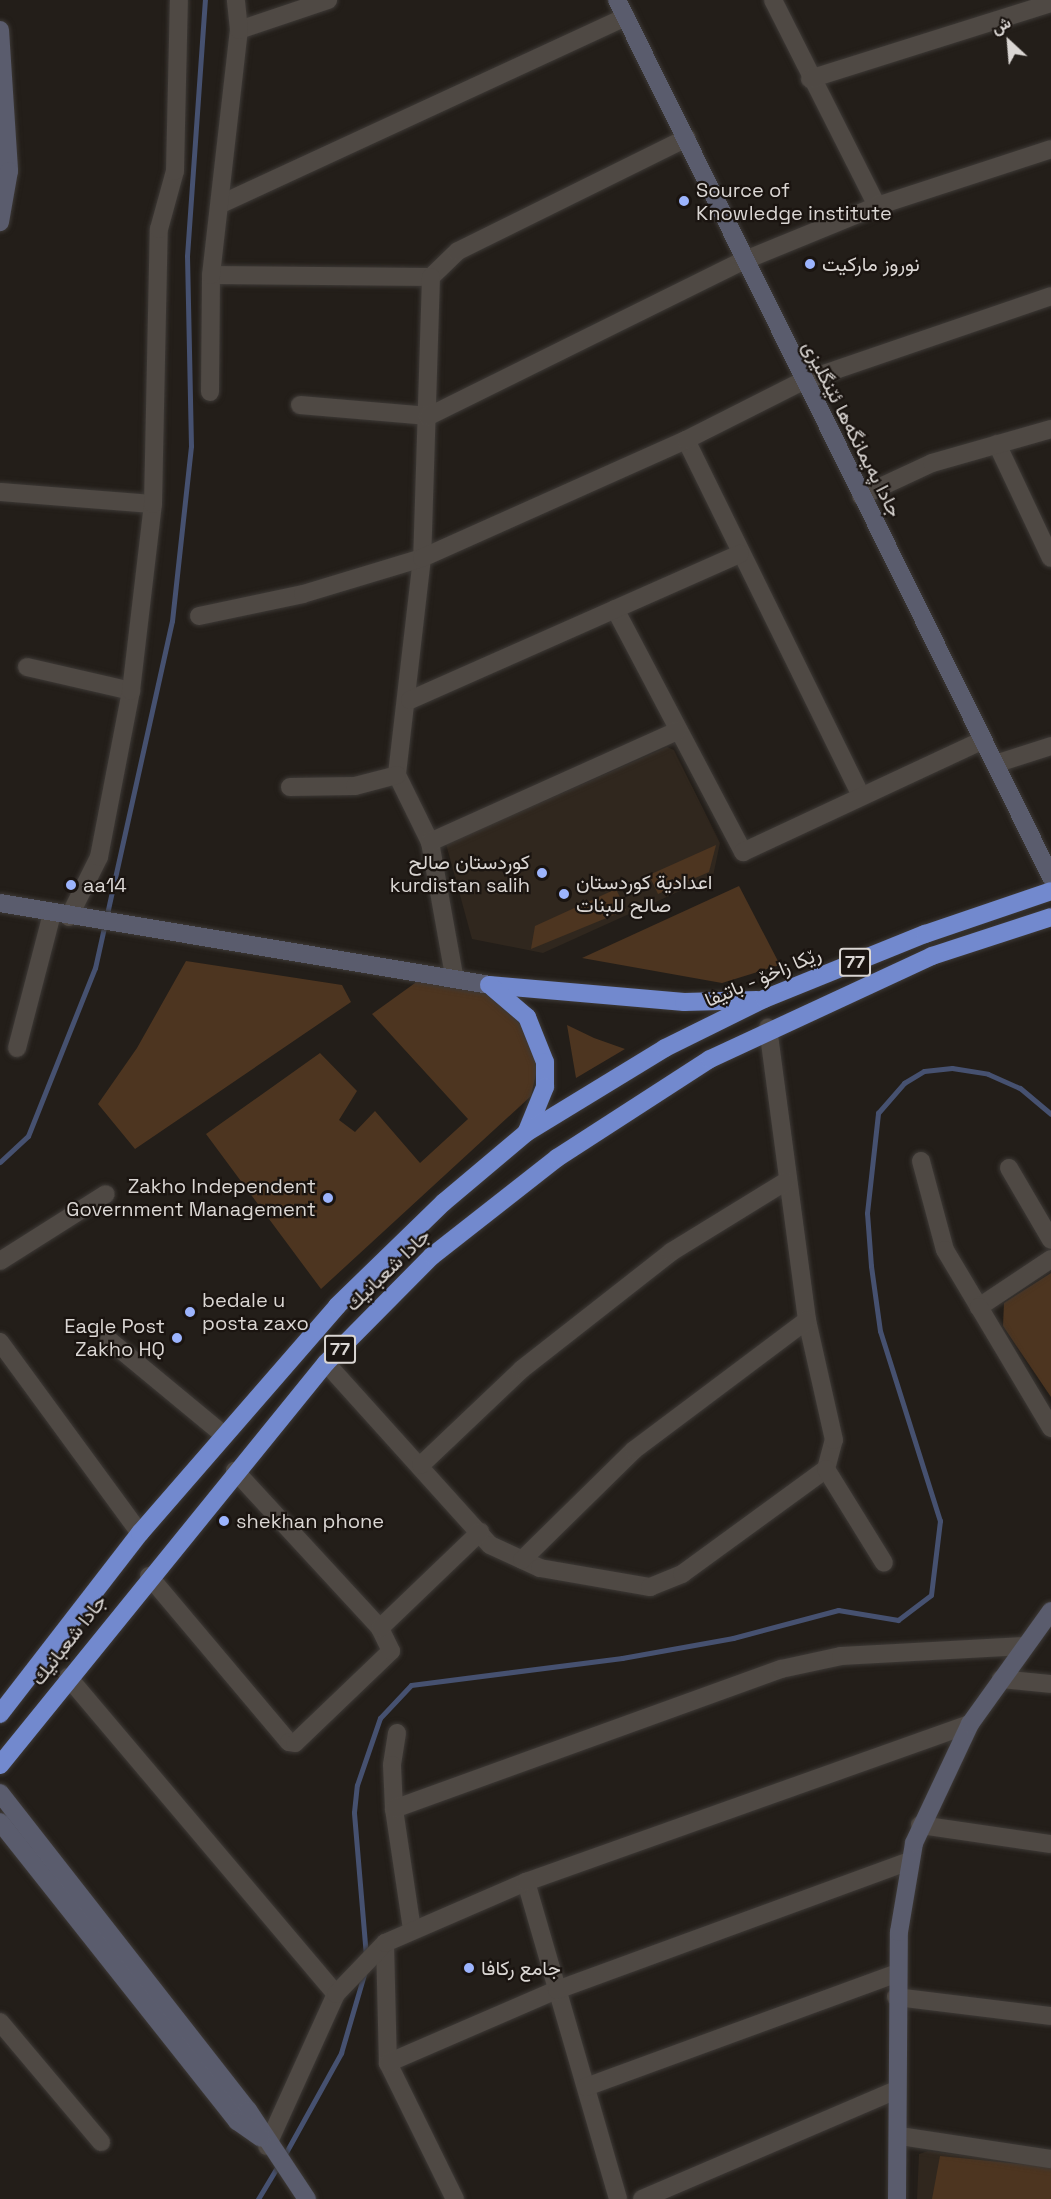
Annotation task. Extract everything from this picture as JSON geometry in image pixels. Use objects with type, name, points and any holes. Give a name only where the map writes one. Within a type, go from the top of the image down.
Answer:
[{"type":"highway","name":"رێکا زاخۆ - باتیفا","points":[[524,1135],[665,1048],[764,999],[925,934],[1051,891]]},
{"type":"highway","name":"77","points":[[768,1028],[932,956],[1051,917]]},
{"type":"highway","points":[[489,986],[684,1002],[764,999]]},
{"type":"highway","points":[[489,986],[516,1005],[539,1038],[545,1087],[524,1135]]},
{"type":"highway","name":"جادا شعبانيك","points":[[0,1765],[149,1576],[326,1363],[432,1256],[557,1158],[683,1075],[768,1028]]},
{"type":"highway","name":"جادا شعبانيك","points":[[0,1714],[140,1533],[337,1306],[444,1202],[524,1135]]},
{"type":"street","points":[[17,1048],[65,916],[99,857],[131,691],[153,504],[159,229],[175,171],[179,0]]},
{"type":"street","points":[[210,392],[211,275],[221,204],[239,30],[236,0]]},
{"type":"street","points":[[239,30],[328,0]]},
{"type":"street","name":"جادا په‌يمانگه‌ها ئێنگليزى","points":[[617,0],[687,138],[743,261],[1051,877]]},
{"type":"street","points":[[773,0],[810,79],[877,206]]},
{"type":"street","points":[[810,79],[1051,3]]},
{"type":"street","points":[[221,204],[626,17]]},
{"type":"street","points":[[0,30],[9,171],[0,222]]},
{"type":"street","points":[[211,275],[431,277],[458,251],[687,138]]},
{"type":"street","points":[[300,405],[429,416],[743,261],[877,206],[1051,149]]},
{"type":"street","points":[[431,277],[429,416],[422,558],[410,700],[397,775],[430,842],[454,976]]},
{"type":"street","points":[[199,616],[303,594],[422,558],[686,440],[803,381],[1051,296]]},
{"type":"street","points":[[861,496],[932,463],[1051,429]]},
{"type":"street","points":[[686,440],[740,554],[861,796]]},
{"type":"street","points":[[997,444],[1051,558]]},
{"type":"street","points":[[0,492],[153,504]]},
{"type":"street","points":[[410,700],[740,554]]},
{"type":"street","points":[[615,609],[677,731],[743,852],[983,740]]},
{"type":"street","points":[[27,667],[131,691]]},
{"type":"street","points":[[430,842],[677,731]]},
{"type":"street","points":[[995,764],[1051,747]]},
{"type":"street","points":[[290,787],[355,786],[397,775]]},
{"type":"street","points":[[0,903],[65,916],[454,976],[489,986]]},
{"type":"street","points":[[326,1363],[422,1465],[490,1545],[540,1568],[650,1587],[682,1574],[826,1469],[834,1440],[807,1320],[785,1182],[768,1028]]},
{"type":"street","points":[[921,1161],[945,1250],[1051,1428]]},
{"type":"street","points":[[1009,1168],[1051,1240]]},
{"type":"street","points":[[422,1465],[522,1368],[661,1259],[785,1182]]},
{"type":"street","points":[[0,1261],[106,1194]]},
{"type":"street","points":[[978,1307],[1051,1259]]},
{"type":"street","points":[[522,1560],[634,1450],[807,1320]]},
{"type":"street","points":[[109,1340],[224,1435]]},
{"type":"street","points":[[0,1342],[140,1533]]},
{"type":"street","points":[[826,1469],[884,1563]]},
{"type":"street","points":[[149,1576],[289,1742],[295,1743],[391,1651],[385,1635],[235,1471]]},
{"type":"street","points":[[385,1635],[480,1532]]},
{"type":"street","points":[[897,2199],[900,2136],[894,2091],[896,1996],[909,1861],[920,1825],[970,1724],[1000,1679],[1051,1611]]},
{"type":"street","points":[[394,1809],[781,1669],[841,1656],[1024,1646]]},
{"type":"street","points":[[68,1677],[341,1988]]},
{"type":"street","points":[[1000,1679],[1051,1684]]},
{"type":"street","points":[[266,2144],[341,1988],[381,1946],[412,1929],[526,1882],[970,1724]]},
{"type":"street","points":[[397,1733],[394,1809],[412,1929]]},
{"type":"street","points":[[0,1793],[248,2110],[266,2144],[305,2196]]},
{"type":"street","points":[[0,1822],[237,2121],[266,2144]]},
{"type":"street","points":[[920,1825],[1051,1844]]},
{"type":"street","points":[[388,2063],[557,1990],[909,1861]]},
{"type":"street","points":[[526,1882],[618,2199]]},
{"type":"street","points":[[381,1946],[388,2063],[454,2199]]},
{"type":"street","points":[[586,2087],[897,1973]]},
{"type":"street","points":[[896,1996],[1051,2016]]},
{"type":"street","points":[[0,2022],[100,2142]]},
{"type":"street","points":[[642,2199],[894,2091]]},
{"type":"street","points":[[900,2136],[1051,2159]]},
{"type":"shaded area","points":[[667,747],[674,750],[720,843],[713,876],[543,953],[472,939],[446,844]]},
{"type":"shaded area","points":[[716,845],[709,872],[658,894],[649,875]]},
{"type":"shaded area","points":[[739,886],[780,965],[722,983],[582,958]]},
{"type":"shaded area","points":[[616,889],[626,910],[531,949],[535,926]]},
{"type":"shaded area","points":[[186,961],[342,985],[351,1002],[135,1149],[98,1104],[137,1048]]},
{"type":"shaded area","points":[[422,978],[497,993],[528,1027],[539,1061],[531,1096],[321,1289],[206,1134],[320,1053],[357,1091],[339,1120],[355,1132],[375,1111],[420,1163],[468,1119],[372,1014]]},
{"type":"shaded area","points":[[567,1025],[594,1038],[625,1049],[576,1078]]},
{"type":"shaded area","points":[[1051,1273],[1051,1397],[1003,1326],[1004,1303]]},
{"type":"shaded area","points":[[928,2151],[1051,2166],[1051,2199],[917,2199],[919,2154]]},
{"type":"shaded area","points":[[940,2156],[1051,2167],[1051,2199],[932,2199]]},
{"type":"waterway","points":[[0,1162],[28,1136],[95,968],[172,621],[191,446],[187,256],[205,0]]},
{"type":"waterway","points":[[366,1956],[354,1812],[357,1785],[380,1718],[411,1685],[622,1658],[733,1638],[838,1610],[898,1620],[931,1595],[940,1521],[880,1331],[871,1266],[867,1213],[878,1113],[904,1083],[924,1071],[952,1068],[988,1074],[1020,1088],[1051,1114]]},
{"type":"waterway","points":[[284,2156],[341,2053],[365,1971]]},
{"type":"waterway","points":[[258,2199],[279,2164]]},
{"type":"place","name":"Source of Knowledge institute","points":[[684,201]]},
{"type":"place","name":"نوروز ماركيت","points":[[810,264]]},
{"type":"place","name":"كوردستان صالح kurdistan salih","points":[[542,873]]},
{"type":"place","name":"aa14","points":[[71,885]]},
{"type":"place","name":"اعدادية كوردستان صالح للبنات","points":[[564,894]]},
{"type":"place","name":"Zakho Independent Government Management","points":[[328,1198]]},
{"type":"place","name":"bedale u posta zaxo","points":[[190,1312]]},
{"type":"place","name":"Eagle Post Zakho HQ","points":[[177,1338]]},
{"type":"place","name":"shekhan phone","points":[[224,1521]]},
{"type":"place","name":"جامع ركافا","points":[[469,1968]]}]
